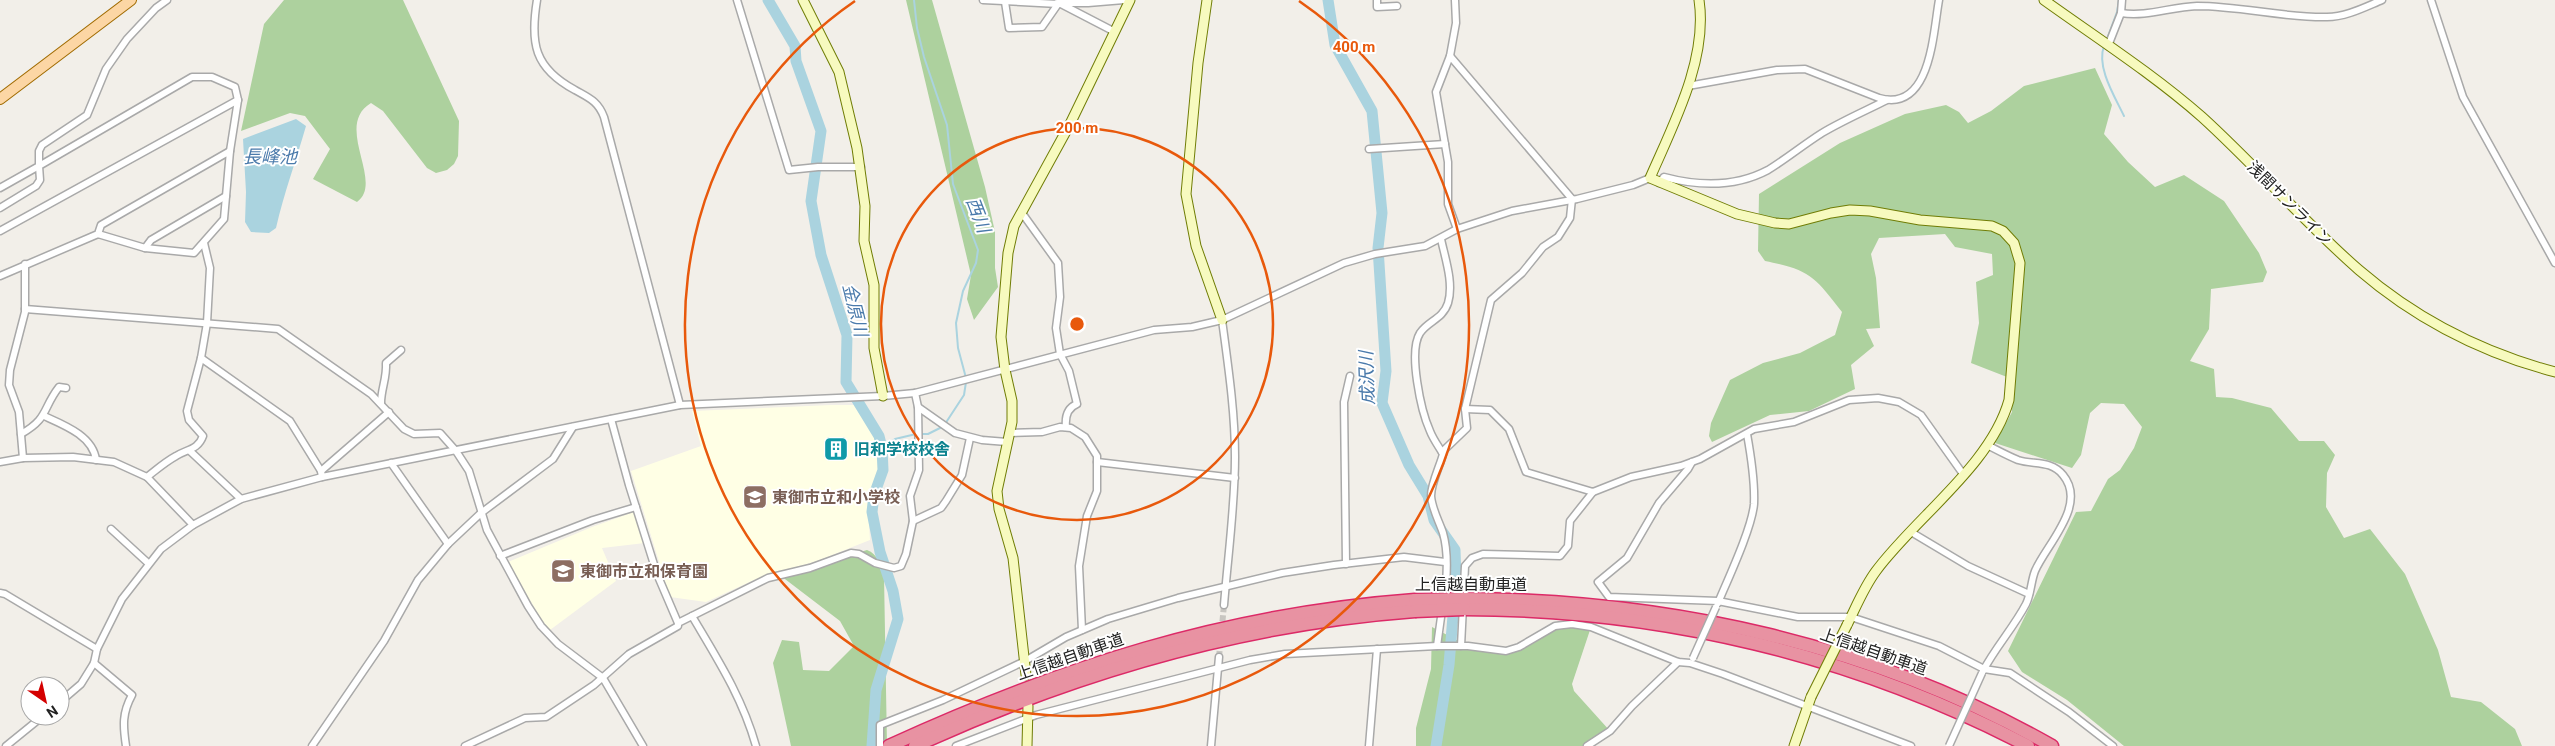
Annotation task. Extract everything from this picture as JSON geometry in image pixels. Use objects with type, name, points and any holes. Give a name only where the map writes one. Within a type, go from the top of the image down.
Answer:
[{"type":"highway","name":"上信越自動車道","points":[[889,746],[962,713],[1042,681],[1179,638],[1289,614],[1553,600],[1645,610],[1787,638],[1830,651],[1922,684],[1965,702],[2052,746]]},
{"type":"highway","name":"上信越自動車道","points":[[1464,604],[1643,621],[1740,639],[1826,662],[1875,679],[1960,713],[2028,746]]},
{"type":"highway","name":"上信越自動車道","points":[[915,746],[1049,690],[1181,648],[1282,626],[1415,606]]},
{"type":"main road","points":[[0,99],[131,0]]},
{"type":"street","points":[[0,208],[36,186],[40,180],[38,166],[39,151],[42,145],[87,115],[106,69],[128,39],[156,8],[167,0]]},
{"type":"street","points":[[537,0],[534,22],[535,46],[545,67],[555,80],[599,105],[604,117],[680,405]]},
{"type":"street","points":[[737,0],[789,170],[818,167],[860,167]]},
{"type":"street","points":[[803,0],[839,72],[860,167],[865,206],[864,241],[874,285],[874,348],[883,396]]},
{"type":"street","points":[[983,0],[1088,4],[1124,0]]},
{"type":"street","points":[[1026,675],[1013,558],[999,509],[997,491],[1012,422],[1012,400],[1004,370],[1001,338],[1008,252],[1014,226],[1070,124],[1130,0]]},
{"type":"street","points":[[1207,0],[1198,63],[1186,194],[1196,246],[1222,320],[1233,406],[1235,478],[1224,605]]},
{"type":"street","points":[[1377,0],[1377,7],[1397,6]]},
{"type":"street","points":[[1455,0],[1456,23],[1450,56],[1436,92],[1448,170],[1448,204],[1457,229]]},
{"type":"street","points":[[70,693],[81,684],[94,663],[97,650],[122,599],[148,563],[161,549],[193,525],[241,499],[321,474],[456,451],[680,405],[915,393],[1154,330],[1192,327],[1222,320],[1344,262],[1375,254],[1424,246],[1441,239],[1457,229],[1512,211],[1633,185],[1650,178],[1688,86],[1698,42],[1699,0]]},
{"type":"street","points":[[1659,182],[1664,177],[1684,182],[1735,183],[1744,180],[1767,170],[1824,132],[1887,100],[1905,96],[1913,90],[1924,75],[1930,54],[1939,0]]},
{"type":"street","name":"浅間サンライン","points":[[2044,0],[2200,116],[2323,236],[2386,291],[2435,324],[2460,337],[2504,356],[2555,372]]},
{"type":"street","points":[[2108,46],[2121,13],[2122,0]]},
{"type":"street","points":[[2121,13],[2148,15],[2174,7],[2207,6],[2328,17],[2344,14],[2382,0]]},
{"type":"street","points":[[2431,0],[2463,97],[2555,263]]},
{"type":"street","points":[[1003,1],[1008,28],[1042,27],[1058,3]]},
{"type":"street","points":[[1058,3],[1115,32]]},
{"type":"street","points":[[1442,452],[1467,428],[1465,409],[1491,300],[1522,273],[1543,247],[1558,237],[1570,218],[1572,199],[1450,56]]},
{"type":"street","points":[[1688,86],[1777,70],[1805,69],[1887,100]]},
{"type":"street","points":[[0,188],[192,77],[212,77],[235,87],[238,100],[230,151],[224,219],[194,253],[187,254],[145,248],[98,234],[0,276]]},
{"type":"street","points":[[0,231],[238,100]]},
{"type":"street","points":[[1372,149],[1445,144]]},
{"type":"street","points":[[98,234],[101,225],[230,151]]},
{"type":"street","points":[[1650,178],[1737,214],[1776,223],[1789,224],[1850,210],[1870,211],[1950,223],[1992,226],[2003,231],[2014,243],[2020,263],[2009,400],[2004,419],[1987,446],[1876,571],[1806,707],[1794,746]]},
{"type":"street","points":[[145,248],[151,240],[226,196]]},
{"type":"street","points":[[1022,212],[1058,263],[1060,297],[1056,328],[1060,354],[1069,371],[1077,404],[1071,406],[1065,417],[1066,427]]},
{"type":"street","points":[[1437,646],[1447,579],[1443,534],[1431,494],[1443,454],[1429,430],[1416,377],[1416,353],[1420,333],[1443,315],[1449,302],[1450,281],[1441,239]]},
{"type":"street","points":[[146,478],[175,456],[190,451],[200,444],[204,436],[189,420],[186,411],[201,358],[206,323],[210,268],[204,243]]},
{"type":"street","points":[[23,458],[19,412],[9,385],[10,370],[25,309],[25,264]]},
{"type":"street","points":[[25,309],[278,329],[381,403],[404,429],[414,434],[440,433],[456,451],[468,471],[482,513],[500,556],[541,626],[558,644],[603,678],[643,746]]},
{"type":"street","points":[[381,403],[381,390],[386,377],[386,363],[402,350]]},
{"type":"street","points":[[201,358],[290,421],[321,474]]},
{"type":"street","points":[[1346,564],[1344,402],[1350,376]]},
{"type":"street","points":[[21,434],[37,425],[44,416],[56,390],[59,387],[66,388]]},
{"type":"street","points":[[465,746],[525,718],[546,717],[603,678],[629,654],[678,626],[678,623],[768,578],[810,568],[851,553],[859,554],[881,565],[894,568],[901,566],[906,554],[913,521],[910,496],[919,470],[918,407],[915,393]]},
{"type":"street","points":[[1461,646],[1465,566],[1472,558],[1483,554],[1560,556],[1568,546],[1570,522],[1593,492],[1631,477],[1692,462],[1762,426],[1794,422],[1849,400],[1878,398],[1900,402],[1921,415],[1963,474]]},
{"type":"street","points":[[918,407],[955,434],[970,438],[1008,437],[1066,427],[1079,431],[1085,437],[1097,456],[1097,492],[1087,516],[1079,566],[1082,630]]},
{"type":"street","points":[[1465,409],[1490,410],[1509,429],[1526,472],[1593,492]]},
{"type":"street","points":[[321,474],[390,412]]},
{"type":"street","points":[[44,416],[64,425],[90,443],[95,450],[96,460]]},
{"type":"street","points":[[612,419],[636,508],[660,582],[678,623]]},
{"type":"street","points":[[312,746],[384,641],[418,580],[448,544],[482,513],[553,458],[573,428]]},
{"type":"street","points":[[1691,660],[1717,604],[1751,520],[1754,504],[1747,434]]},
{"type":"street","points":[[913,521],[941,508],[946,501],[962,475],[970,438]]},
{"type":"street","points":[[1949,746],[1983,671],[2026,604],[2035,570],[2067,514],[2069,486],[2064,475],[2054,467],[2040,462],[2019,460],[1987,446]]},
{"type":"street","points":[[190,451],[241,499]]},
{"type":"street","points":[[0,462],[23,458],[74,457],[114,462],[146,478],[193,525]]},
{"type":"street","points":[[1097,462],[1235,478]]},
{"type":"street","points":[[1692,462],[1688,470],[1660,503],[1627,558],[1598,582],[1609,597],[1717,604],[1798,617],[1849,621],[1939,646],[1983,671],[2010,673],[2052,700],[2113,746]]},
{"type":"street","points":[[391,463],[448,544]]},
{"type":"street","points":[[500,556],[593,520],[636,508]]},
{"type":"street","points":[[111,529],[148,563]]},
{"type":"street","points":[[1910,532],[1968,566],[2029,594]]},
{"type":"street","points":[[880,746],[880,725],[943,700],[1025,661],[1082,630],[1108,620],[1178,598],[1282,573],[1404,557],[1445,562]]},
{"type":"street","points":[[0,593],[5,594],[97,650]]},
{"type":"street","points":[[692,616],[740,698],[748,717],[756,746]]},
{"type":"street","points":[[956,746],[1029,718],[1218,666],[1285,654],[1336,653],[1437,646],[1506,650],[1519,647],[1555,626],[1572,624],[1591,627],[1678,662],[1691,660],[1794,700],[1806,707],[1911,746]]},
{"type":"street","points":[[1369,746],[1377,649]]},
{"type":"street","points":[[1211,746],[1219,657]]},
{"type":"street","points":[[1587,746],[1610,731],[1632,706],[1678,662]]},
{"type":"street","points":[[94,663],[132,695],[124,711],[123,726],[126,746]]},
{"type":"street","points":[[1027,746],[1028,706]]},
{"type":"street","points":[[6,746],[31,726]]},
{"type":"shaded area","name":"東御市立和小学校","points":[[854,405],[876,440],[880,464],[868,509],[870,540],[817,561],[756,579],[706,602],[670,597],[631,471],[701,446],[692,411]]},
{"type":"shaded area","name":"東御市立和保育園","points":[[634,512],[645,543],[602,548],[616,581],[550,630],[541,619],[508,562],[592,527]]},
{"type":"green space","points":[[284,0],[403,0],[459,121],[458,156],[454,164],[447,170],[436,173],[427,168],[383,111],[371,103],[361,113],[357,125],[357,139],[366,181],[364,193],[357,202],[313,179],[330,149],[305,116],[290,113],[241,131],[264,24]]},
{"type":"green space","points":[[906,0],[932,0],[985,187],[995,232],[995,268],[998,287],[974,320],[967,299],[971,275]]},
{"type":"green space","points":[[2095,68],[2112,105],[2104,134],[2128,162],[2155,187],[2184,175],[2224,201],[2259,253],[2267,272],[2263,282],[2211,289],[2209,329],[2190,361],[2214,369],[2216,397],[2232,398],[2271,408],[2299,441],[2324,441],[2335,455],[2327,473],[2326,507],[2344,538],[2370,529],[2405,574],[2438,650],[2451,697],[2481,702],[2515,729],[2522,746],[2124,746],[2067,700],[2022,672],[2008,651],[2076,512],[2091,511],[2108,479],[2120,470],[2134,448],[2142,427],[2124,404],[2101,403],[2090,413],[2081,455],[2072,468],[1995,443],[2012,412],[2007,377],[1971,363],[1979,323],[1976,282],[1993,275],[1992,254],[1955,247],[1945,234],[1879,238],[1871,254],[1876,278],[1880,328],[1866,329],[1874,346],[1851,365],[1855,389],[1809,411],[1770,415],[1712,442],[1709,436],[1711,423],[1730,380],[1763,363],[1800,353],[1835,335],[1842,312],[1810,276],[1780,264],[1765,261],[1758,251],[1759,194],[1840,143],[1905,114],[1946,105],[1959,112],[1968,123],[1991,111],[2024,86]]},
{"type":"green space","points":[[867,550],[876,557],[884,576],[887,746],[791,746],[773,663],[782,640],[799,642],[803,670],[829,671],[854,646],[840,621],[781,576]]},
{"type":"green space","points":[[1432,627],[1468,646],[1506,651],[1557,628],[1591,627],[1572,684],[1574,691],[1610,731],[1587,746],[1416,746],[1416,728],[1431,669]]},
{"type":"water","name":"長峰池","points":[[296,119],[306,126],[276,228],[269,233],[251,232],[245,222],[246,192],[243,139]]},
{"type":"waterway","name":"金原川","points":[[768,0],[795,46],[796,61],[821,131],[811,201],[821,255],[847,335],[846,382],[879,436],[882,448],[883,470],[874,495],[872,512],[880,552],[893,591],[898,619],[876,690],[872,746]]},
{"type":"waterway","name":"西川","points":[[914,0],[917,28],[924,57],[947,125],[953,184],[978,250],[976,263],[963,291],[956,323],[958,348],[966,378]]},
{"type":"waterway","name":"成沢川","points":[[1328,0],[1335,45],[1372,111],[1382,213],[1378,248],[1386,371],[1382,403],[1409,465],[1428,496],[1434,520],[1455,550],[1456,579],[1449,665],[1436,746]]},
{"type":"waterway","points":[[2107,39],[2117,12],[2119,0]]},
{"type":"waterway","points":[[2104,46],[2102,54],[2104,72],[2124,116]]},
{"type":"waterway","name":"西川","points":[[945,424],[964,395],[966,382]]},
{"type":"waterway","name":"西川","points":[[921,434],[928,434],[942,427]]},
{"type":"waterway","name":"西川","points":[[882,448],[895,439],[916,434]]},
{"type":"tunnel","points":[[1219,657],[1224,605]]},
{"type":"place","name":"旧和学校校舎","points":[[836,449]]},
{"type":"place","name":"東御市立和小学校","points":[[755,497]]},
{"type":"place","name":"東御市立和保育園","points":[[563,571]]}]
